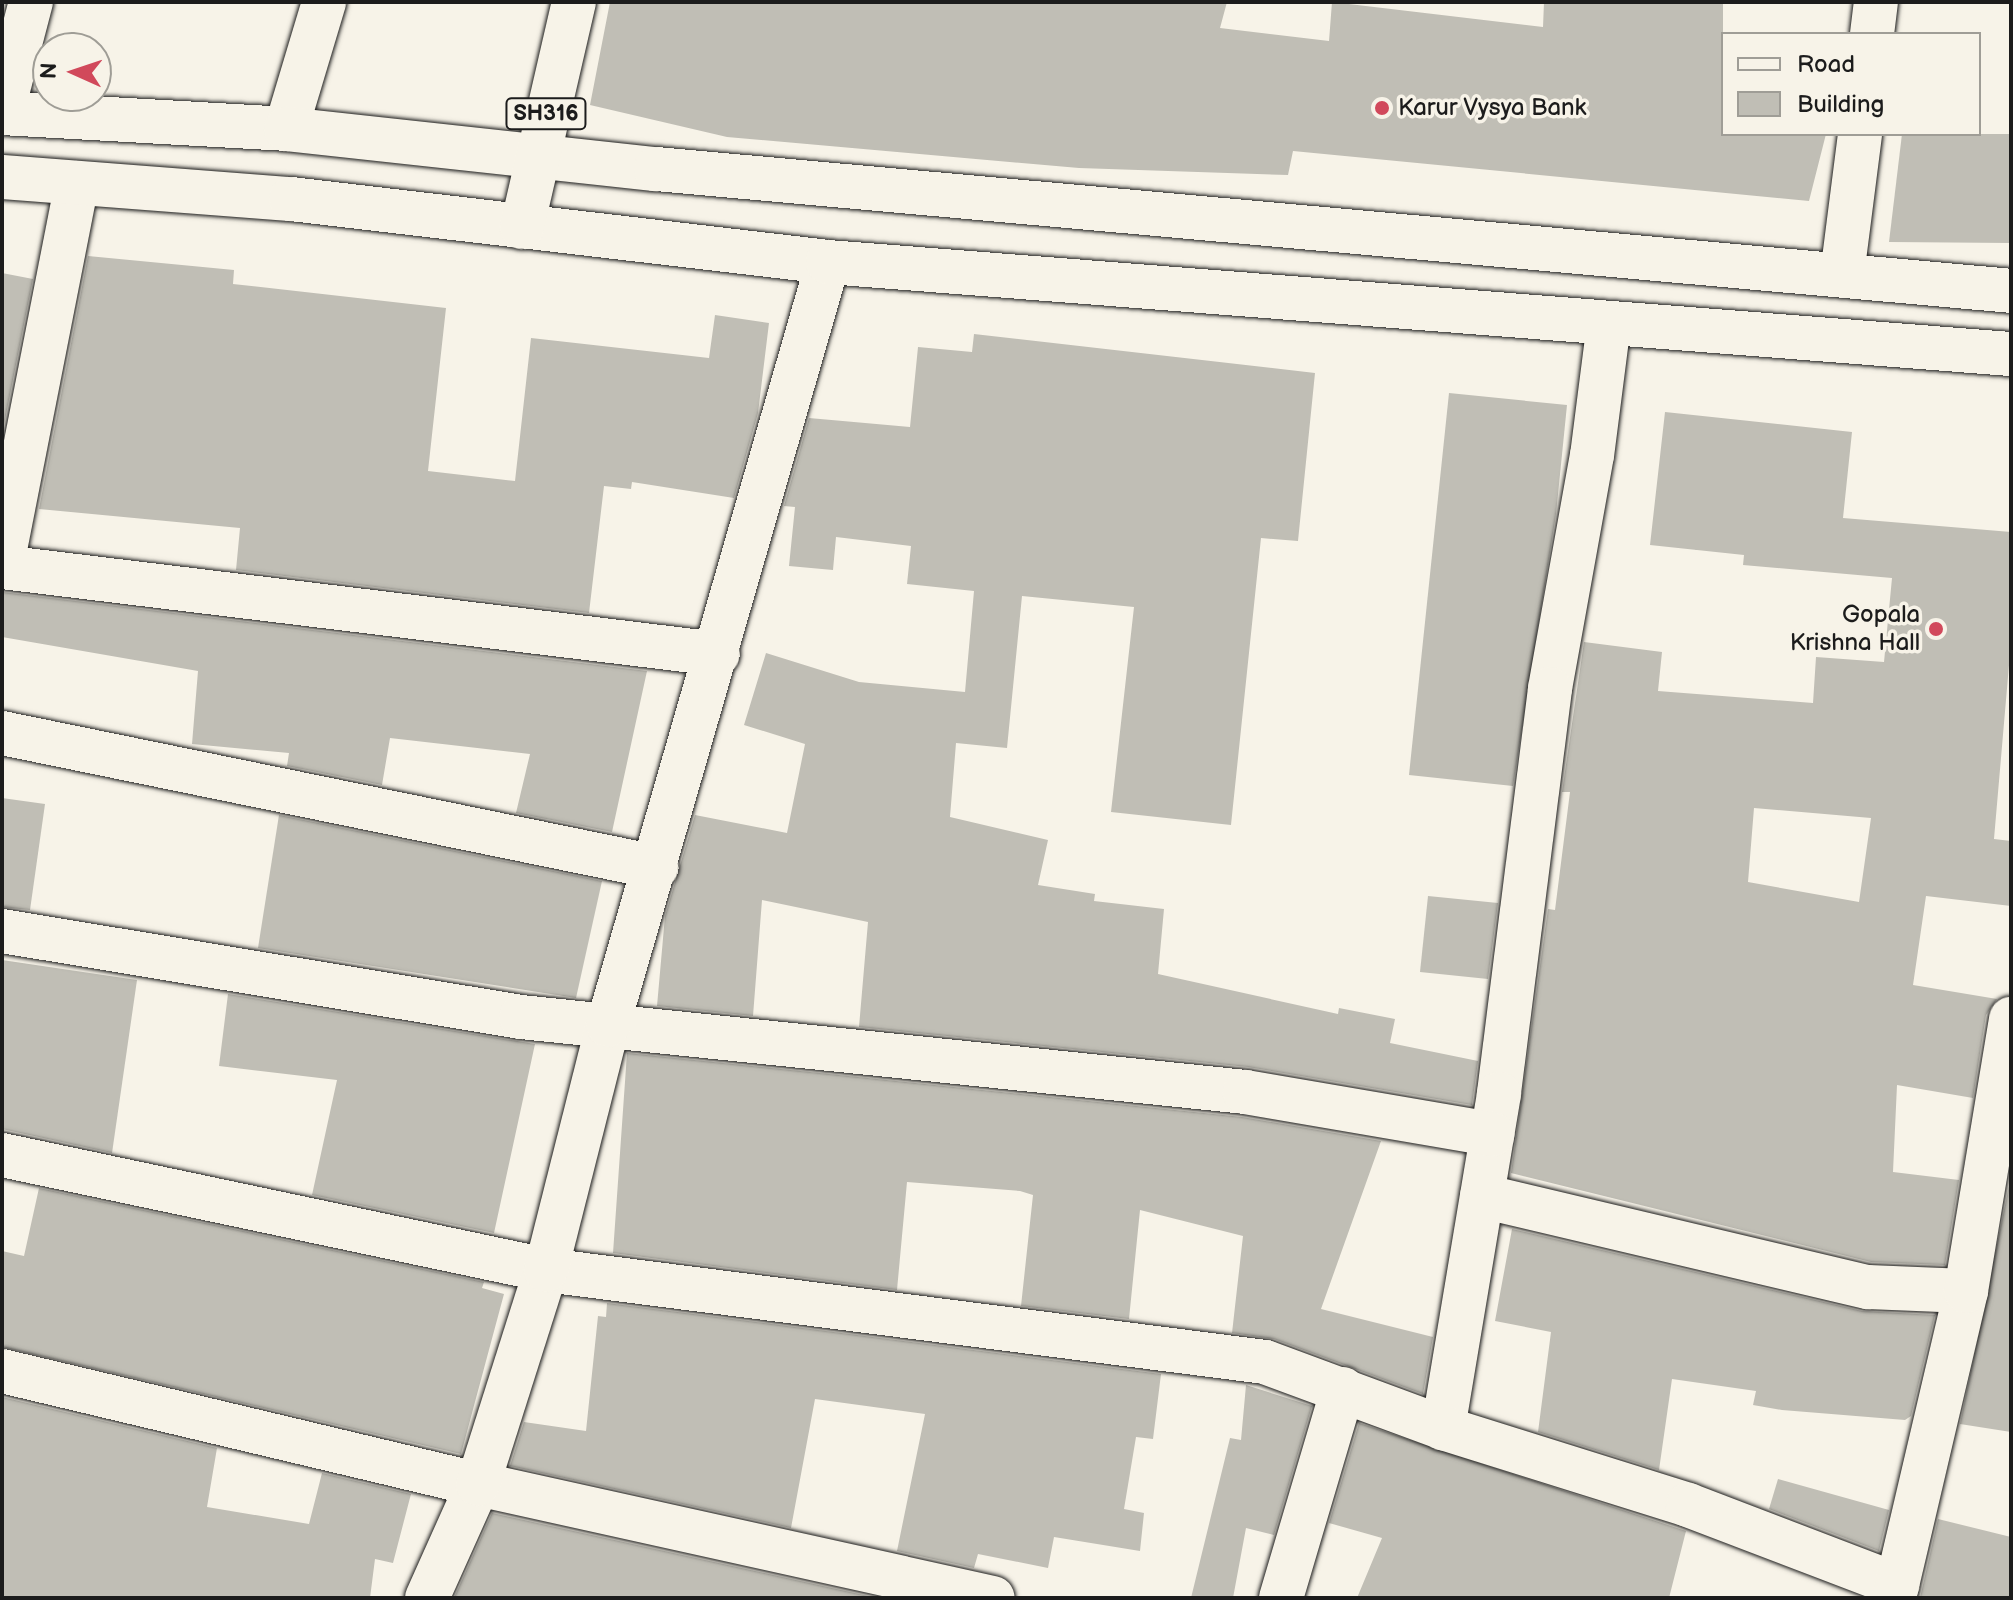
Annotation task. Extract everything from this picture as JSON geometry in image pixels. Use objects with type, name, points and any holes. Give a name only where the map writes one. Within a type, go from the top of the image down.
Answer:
[{"type":"street","points":[[31,2],[2,113],[286,129],[537,152],[656,169],[2011,291]]},
{"type":"street","points":[[286,129],[324,2]]},
{"type":"street","name":"SH316","points":[[522,227],[574,2]]},
{"type":"street","points":[[1872,32],[1876,2]]},
{"type":"street","points":[[1842,275],[1860,136]]},
{"type":"street","points":[[2,177],[291,199],[828,262],[2011,354]]},
{"type":"street","points":[[77,183],[2,566],[718,654]]},
{"type":"street","points":[[427,1598],[478,1484],[546,1270],[608,1025],[718,654],[828,262]]},
{"type":"street","points":[[1443,1428],[1492,1134],[1550,689],[1592,455],[1609,323]]},
{"type":"street","points":[[2,733],[656,867]]},
{"type":"street","points":[[2,931],[521,1017],[1245,1092],[1492,1134]]},
{"type":"street","points":[[2,1155],[546,1270],[1265,1362],[1443,1428],[1688,1505],[1896,1592],[1966,1291],[1997,1202],[2011,1019]]},
{"type":"street","points":[[1482,1196],[1868,1287],[1966,1291]]},
{"type":"street","points":[[2,1371],[478,1484],[993,1598]]},
{"type":"street","points":[[1281,1598],[1343,1389]]},
{"type":"building","points":[[610,2],[1227,2],[1220,28],[1329,41],[1332,2],[1543,27],[1544,2],[1723,2],[1721,136],[1825,136],[1809,201],[1293,151],[1288,175],[1079,168],[727,137],[590,105]]},
{"type":"building","points":[[2011,134],[2011,243],[1889,242],[1902,136]]},
{"type":"building","points":[[88,256],[234,270],[233,284],[446,308],[428,471],[515,481],[531,338],[709,358],[715,315],[769,323],[758,413],[734,498],[632,482],[631,489],[604,486],[589,613],[236,570],[240,528],[39,509]]},
{"type":"building","points":[[2,273],[33,279],[2,435]]},
{"type":"building","points":[[974,334],[1315,373],[1298,541],[1261,538],[1231,825],[1111,812],[1134,607],[1022,596],[1007,748],[956,743],[950,817],[1048,840],[1038,885],[1095,894],[1094,901],[1164,909],[1158,974],[1338,1014],[1339,1008],[1395,1019],[1390,1043],[1478,1061],[1472,1105],[1248,1067],[859,1027],[868,922],[762,900],[753,1016],[657,1006],[665,916],[695,815],[787,833],[805,744],[744,725],[766,653],[859,682],[965,692],[974,591],[907,584],[911,546],[836,537],[833,570],[789,566],[795,507],[784,506],[809,418],[910,427],[918,347],[972,352]]},
{"type":"building","points":[[1449,393],[1567,405],[1556,514],[1513,786],[1409,775]]},
{"type":"building","points":[[1665,412],[1852,432],[1843,518],[2011,532],[2011,642],[1994,839],[2011,841],[2011,906],[1926,896],[1913,985],[1997,999],[1986,1015],[1973,1098],[1897,1085],[1893,1172],[1959,1180],[1945,1265],[1871,1262],[1511,1173],[1548,909],[1555,910],[1570,792],[1562,792],[1584,642],[1662,652],[1658,691],[1813,703],[1816,657],[1884,662],[1892,578],[1743,565],[1744,555],[1650,545]],"holes":[[[1754,808],[1871,818],[1859,902],[1748,882]]]},
{"type":"building","points":[[2,592],[647,671],[612,832],[516,813],[530,754],[390,738],[382,785],[287,766],[289,753],[192,744],[198,671],[2,637]]},
{"type":"building","points":[[2,798],[45,804],[30,910],[2,907]]},
{"type":"building","points":[[279,815],[602,881],[576,998],[258,948]]},
{"type":"building","points":[[1428,896],[1498,903],[1488,979],[1420,972]]},
{"type":"building","points":[[2,960],[137,980],[112,1153],[2,1129]]},
{"type":"building","points":[[228,994],[535,1044],[494,1233],[312,1195],[337,1080],[219,1066]]},
{"type":"building","points":[[627,1053],[1242,1117],[1381,1141],[1321,1309],[1433,1337],[1423,1394],[1274,1339],[1232,1333],[1243,1236],[1140,1210],[1129,1319],[1021,1306],[1033,1195],[1020,1191],[907,1182],[897,1290],[613,1253]]},
{"type":"building","points":[[2011,1187],[2011,1432],[1960,1424]]},
{"type":"building","points":[[39,1188],[484,1282],[482,1288],[504,1294],[461,1454],[2,1347],[2,1251],[24,1256]]},
{"type":"building","points":[[1512,1229],[1862,1311],[1935,1315],[1911,1416],[1905,1420],[1782,1410],[1753,1405],[1756,1391],[1672,1379],[1659,1470],[1538,1432],[1551,1332],[1495,1321]]},
{"type":"building","points":[[607,1303],[1161,1374],[1153,1439],[1136,1437],[1124,1509],[1144,1513],[1140,1551],[1054,1537],[1048,1568],[978,1554],[974,1568],[897,1551],[925,1414],[815,1399],[791,1528],[510,1466],[524,1422],[586,1431],[598,1316],[606,1317]]},
{"type":"building","points":[[1246,1385],[1312,1406],[1274,1535],[1246,1528],[1233,1598],[1191,1598],[1230,1438],[1241,1440]]},
{"type":"building","points":[[2,1397],[217,1448],[207,1507],[309,1524],[322,1473],[411,1494],[393,1563],[375,1559],[370,1598],[2,1598]]},
{"type":"building","points":[[1359,1423],[1686,1531],[1669,1598],[1357,1598],[1382,1538],[1329,1523]]},
{"type":"building","points":[[1778,1479],[1889,1510],[1879,1551],[1769,1509]]},
{"type":"building","points":[[492,1513],[877,1598],[454,1598]]},
{"type":"building","points":[[1938,1519],[2011,1537],[2011,1598],[1920,1598]]},
{"type":"place","name":"Karur Vysya Bank","points":[[1382,108]]},
{"type":"place","name":"Gopala Krishna Hall","points":[[1936,629]]}]
